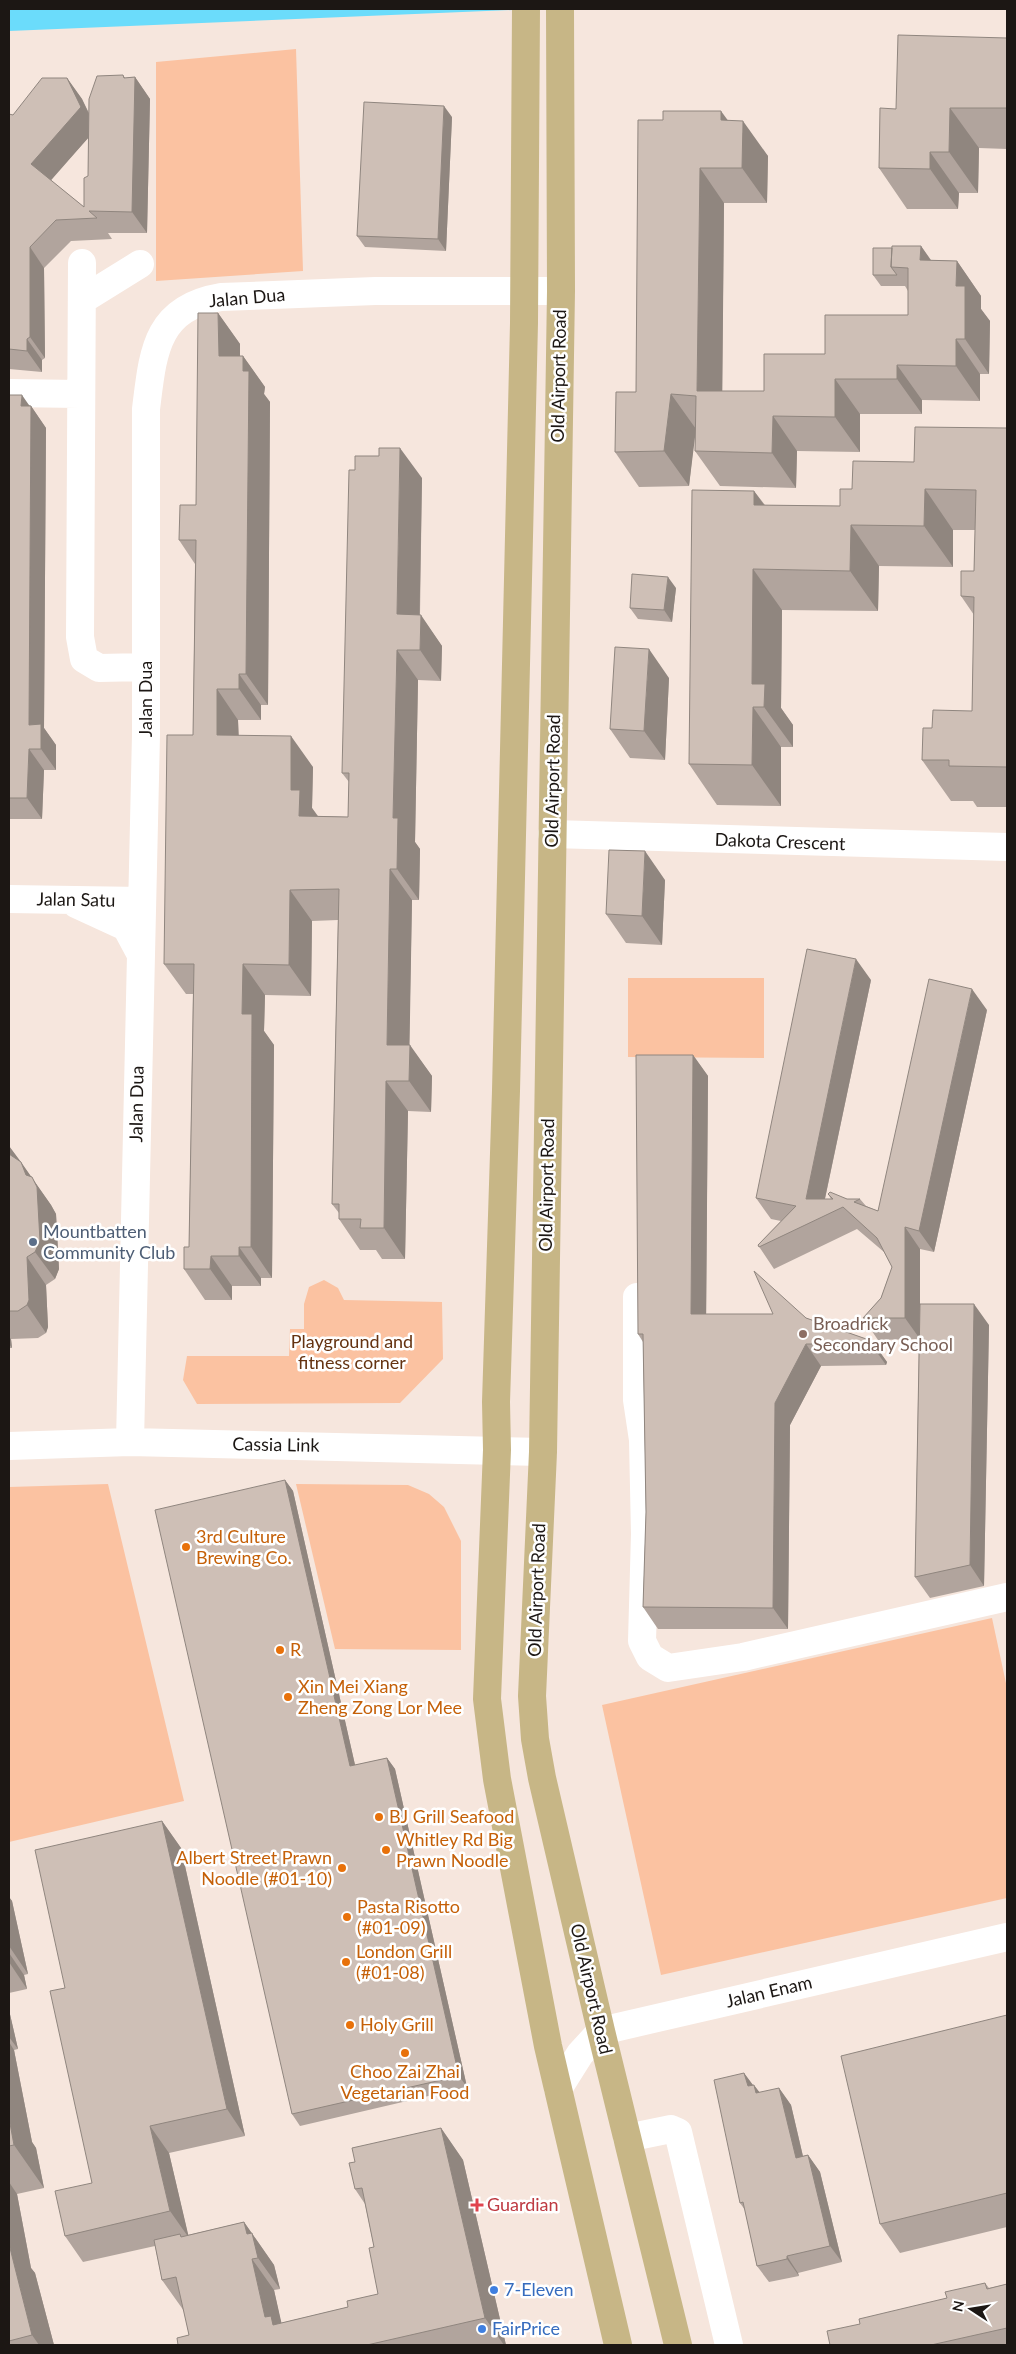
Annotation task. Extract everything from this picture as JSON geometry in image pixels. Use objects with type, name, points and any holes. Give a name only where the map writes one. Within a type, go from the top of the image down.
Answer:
[{"type":"main road","name":"Old Airport Road","points":[[526,13],[525,290],[506,1090],[496,1402],[497,1450],[487,1699],[497,1779],[558,2089],[618,2345]]},
{"type":"main road","name":"Old Airport Road","points":[[560,13],[560,290],[543,1452],[532,1696],[535,1739],[542,1778],[601,2031],[678,2345]]},
{"type":"street","points":[[82,263],[80,637],[84,659],[99,668],[146,667]]},
{"type":"street","points":[[82,300],[140,264]]},
{"type":"street","points":[[525,290],[560,290]]},
{"type":"street","name":"Jalan Dua","points":[[130,1442],[146,667],[146,409],[152,358],[164,331],[182,311],[199,303],[221,297],[525,290]]},
{"type":"street","points":[[9,393],[80,394]]},
{"type":"street","name":"Dakota Crescent","points":[[552,834],[1007,848]]},
{"type":"street","name":"Jalan Satu","points":[[9,899],[142,901]]},
{"type":"street","points":[[66,900],[126,927],[141,955]]},
{"type":"street","points":[[637,1268],[637,1400],[643,1440],[645,1534],[642,1641],[650,1657],[668,1668],[743,1657],[1007,1597]]},
{"type":"street","name":"Cassia Link","points":[[9,1446],[130,1442],[543,1452]]},
{"type":"street","name":"Jalan Enam","points":[[601,2031],[1007,1937]]},
{"type":"street","points":[[558,2089],[580,2054],[601,2031]]},
{"type":"street","points":[[627,2138],[671,2129],[678,2132],[729,2345]]},
{"type":"green space","points":[[296,49],[303,271],[156,281],[156,62]]},
{"type":"green space","points":[[628,978],[764,978],[764,1058],[628,1057]]},
{"type":"green space","name":"Playground and fitness corner","points":[[324,1280],[338,1288],[344,1300],[442,1302],[443,1359],[400,1403],[197,1404],[183,1380],[187,1356],[289,1356],[290,1329],[304,1329],[304,1304],[309,1287]]},
{"type":"green space","points":[[108,1484],[184,1801],[9,1842],[9,1487]]},
{"type":"green space","points":[[296,1484],[408,1485],[429,1494],[444,1507],[461,1541],[461,1650],[335,1649]]},
{"type":"green space","points":[[992,1618],[1007,1688],[1007,1898],[661,1975],[602,1705]]},
{"type":"water","points":[[9,9],[535,9],[9,31]]},
{"type":"building","points":[[898,35],[1007,38],[1007,108],[950,108],[949,152],[930,152],[930,169],[879,168],[880,108],[896,109]]},
{"type":"building","points":[[123,75],[124,78],[135,77],[132,212],[89,211],[97,218],[56,220],[30,247],[30,337],[27,339],[27,351],[9,349],[9,114],[13,115],[42,78],[67,78],[81,107],[31,164],[84,207],[84,178],[88,176],[89,99],[97,76]]},
{"type":"building","points":[[364,102],[444,106],[438,239],[357,236]]},
{"type":"building","points":[[663,111],[721,111],[721,120],[743,121],[742,168],[700,168],[697,391],[764,391],[764,354],[825,354],[825,315],[908,315],[908,268],[891,267],[892,246],[921,246],[920,260],[957,261],[956,286],[965,286],[965,339],[956,339],[956,366],[897,365],[897,379],[835,379],[835,417],[773,416],[772,453],[695,451],[696,396],[671,394],[664,451],[615,452],[616,392],[636,392],[638,120],[663,120]]},
{"type":"building","points":[[873,248],[892,248],[891,267],[897,275],[873,275]]},
{"type":"building","points":[[198,313],[218,313],[219,356],[243,356],[243,371],[249,371],[246,674],[239,674],[239,689],[217,689],[217,735],[291,736],[291,790],[300,790],[299,816],[348,817],[349,773],[342,773],[349,470],[355,470],[355,456],[379,456],[379,448],[400,448],[397,614],[421,615],[420,650],[397,650],[393,818],[398,818],[397,869],[390,869],[387,1045],[410,1045],[409,1081],[386,1081],[384,1228],[360,1228],[361,1219],[339,1219],[339,1204],[332,1204],[339,889],[290,890],[289,965],[243,964],[242,1014],[252,1014],[251,1247],[239,1247],[239,1256],[211,1256],[210,1269],[184,1269],[184,1247],[189,1247],[194,964],[164,964],[167,735],[193,735],[196,540],[179,540],[180,505],[196,505]]},
{"type":"building","points":[[9,395],[22,395],[21,406],[31,406],[29,725],[41,724],[41,749],[29,749],[27,798],[9,798]]},
{"type":"building","points":[[915,427],[1007,428],[1007,767],[949,766],[949,760],[922,760],[923,728],[932,728],[933,710],[972,711],[974,597],[961,596],[961,571],[974,571],[976,490],[925,489],[924,526],[851,525],[850,571],[753,569],[752,684],[765,684],[764,707],[753,707],[752,765],[689,764],[692,490],[754,491],[754,505],[840,506],[840,489],[852,489],[853,461],[914,462]]},
{"type":"building","points":[[632,574],[668,577],[664,610],[630,608]]},
{"type":"building","points":[[615,647],[649,649],[644,731],[610,729]]},
{"type":"building","points":[[609,850],[645,851],[642,916],[606,914]]},
{"type":"building","points":[[807,949],[856,959],[806,1199],[833,1199],[828,1194],[830,1192],[847,1199],[860,1199],[854,1202],[878,1211],[929,979],[972,989],[919,1231],[905,1227],[905,1318],[863,1318],[881,1298],[892,1267],[877,1238],[843,1207],[759,1247],[758,1245],[796,1206],[756,1198]]},
{"type":"building","points":[[636,1055],[693,1055],[691,1314],[773,1314],[754,1271],[806,1318],[872,1341],[871,1344],[806,1344],[775,1403],[773,1608],[643,1607],[646,1512],[643,1334],[638,1334]]},
{"type":"building","points":[[9,1154],[21,1162],[26,1175],[32,1177],[37,1187],[40,1241],[35,1252],[27,1257],[29,1300],[27,1305],[18,1311],[9,1311]]},
{"type":"building","points":[[920,1304],[974,1304],[970,1565],[915,1577]]},
{"type":"building","points":[[285,1480],[350,1766],[387,1758],[459,2076],[292,2114],[155,1510]]},
{"type":"building","points":[[162,1821],[227,2109],[150,2126],[170,2211],[65,2236],[55,2191],[92,2183],[50,1991],[65,1988],[35,1850]]},
{"type":"building","points":[[1007,2015],[1007,2193],[880,2224],[841,2056]]},
{"type":"building","points":[[744,2073],[748,2086],[754,2085],[756,2093],[779,2088],[796,2158],[808,2155],[830,2246],[787,2256],[787,2259],[757,2266],[743,2202],[740,2203],[714,2080]]},
{"type":"building","points":[[9,2118],[14,2145],[9,2146]]},
{"type":"building","points":[[441,2128],[485,2318],[367,2345],[178,2345],[177,2338],[189,2335],[176,2277],[162,2280],[154,2240],[180,2234],[181,2237],[244,2222],[247,2234],[252,2233],[258,2258],[252,2259],[265,2317],[271,2316],[273,2325],[348,2307],[347,2301],[378,2294],[369,2248],[374,2247],[362,2188],[355,2189],[349,2163],[355,2162],[352,2148]]},
{"type":"building","points":[[9,2244],[32,2335],[9,2341]]},
{"type":"building","points":[[985,2283],[987,2289],[1007,2284],[1007,2328],[931,2345],[830,2345],[827,2331],[860,2324],[859,2319],[947,2298],[945,2292]]},
{"type":"place","name":"Mountbatten Community Club","points":[[33,1242]]},
{"type":"place","name":"Broadrick Secondary School","points":[[803,1334]]},
{"type":"place","name":"3rd Culture Brewing Co.","points":[[186,1547]]},
{"type":"place","name":"R","points":[[280,1650]]},
{"type":"place","name":"Xin Mei Xiang Zheng Zong Lor Mee","points":[[288,1697]]},
{"type":"place","name":"BJ Grill Seafood","points":[[379,1817]]},
{"type":"place","name":"Whitley Rd Big Prawn Noodle","points":[[386,1850]]},
{"type":"place","name":"Albert Street Prawn Noodle (#01-10)","points":[[342,1868]]},
{"type":"place","name":"Pasta Risotto (#01-09)","points":[[347,1917]]},
{"type":"place","name":"London Grill (#01-08)","points":[[346,1962]]},
{"type":"place","name":"Holy Grill","points":[[350,2025]]},
{"type":"place","name":"Choo Zai Zhai Vegetarian Food","points":[[405,2053]]},
{"type":"place","name":"Guardian","points":[[477,2205]]},
{"type":"place","name":"7-Eleven","points":[[494,2290]]},
{"type":"place","name":"FairPrice","points":[[482,2329]]}]
